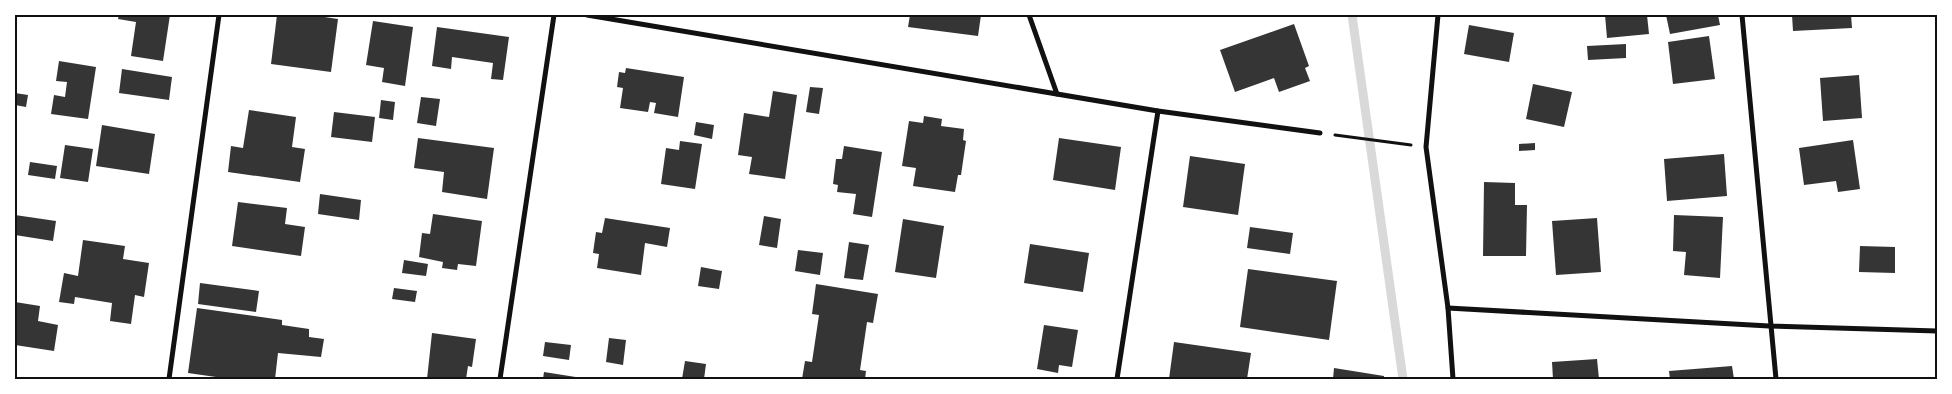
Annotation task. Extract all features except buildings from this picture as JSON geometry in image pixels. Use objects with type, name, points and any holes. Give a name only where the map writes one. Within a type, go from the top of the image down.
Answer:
[{"type":"street","points":[[169,379],[219,15]]},
{"type":"street","points":[[500,379],[554,15]]},
{"type":"street","points":[[587,15],[1158,111],[1320,133]]},
{"type":"street","points":[[1029,15],[1057,94]]},
{"type":"street","points":[[1438,15],[1426,147],[1448,308],[1453,379]]},
{"type":"street","points":[[1742,15],[1769,326],[1776,379]]},
{"type":"street","points":[[1117,379],[1158,111]]},
{"type":"street","points":[[1448,308],[1769,326],[1937,332]]},
{"type":"path","points":[[1320,133],[1400,143]]},
{"type":"waterway","points":[[1352,15],[1403,379]]}]
